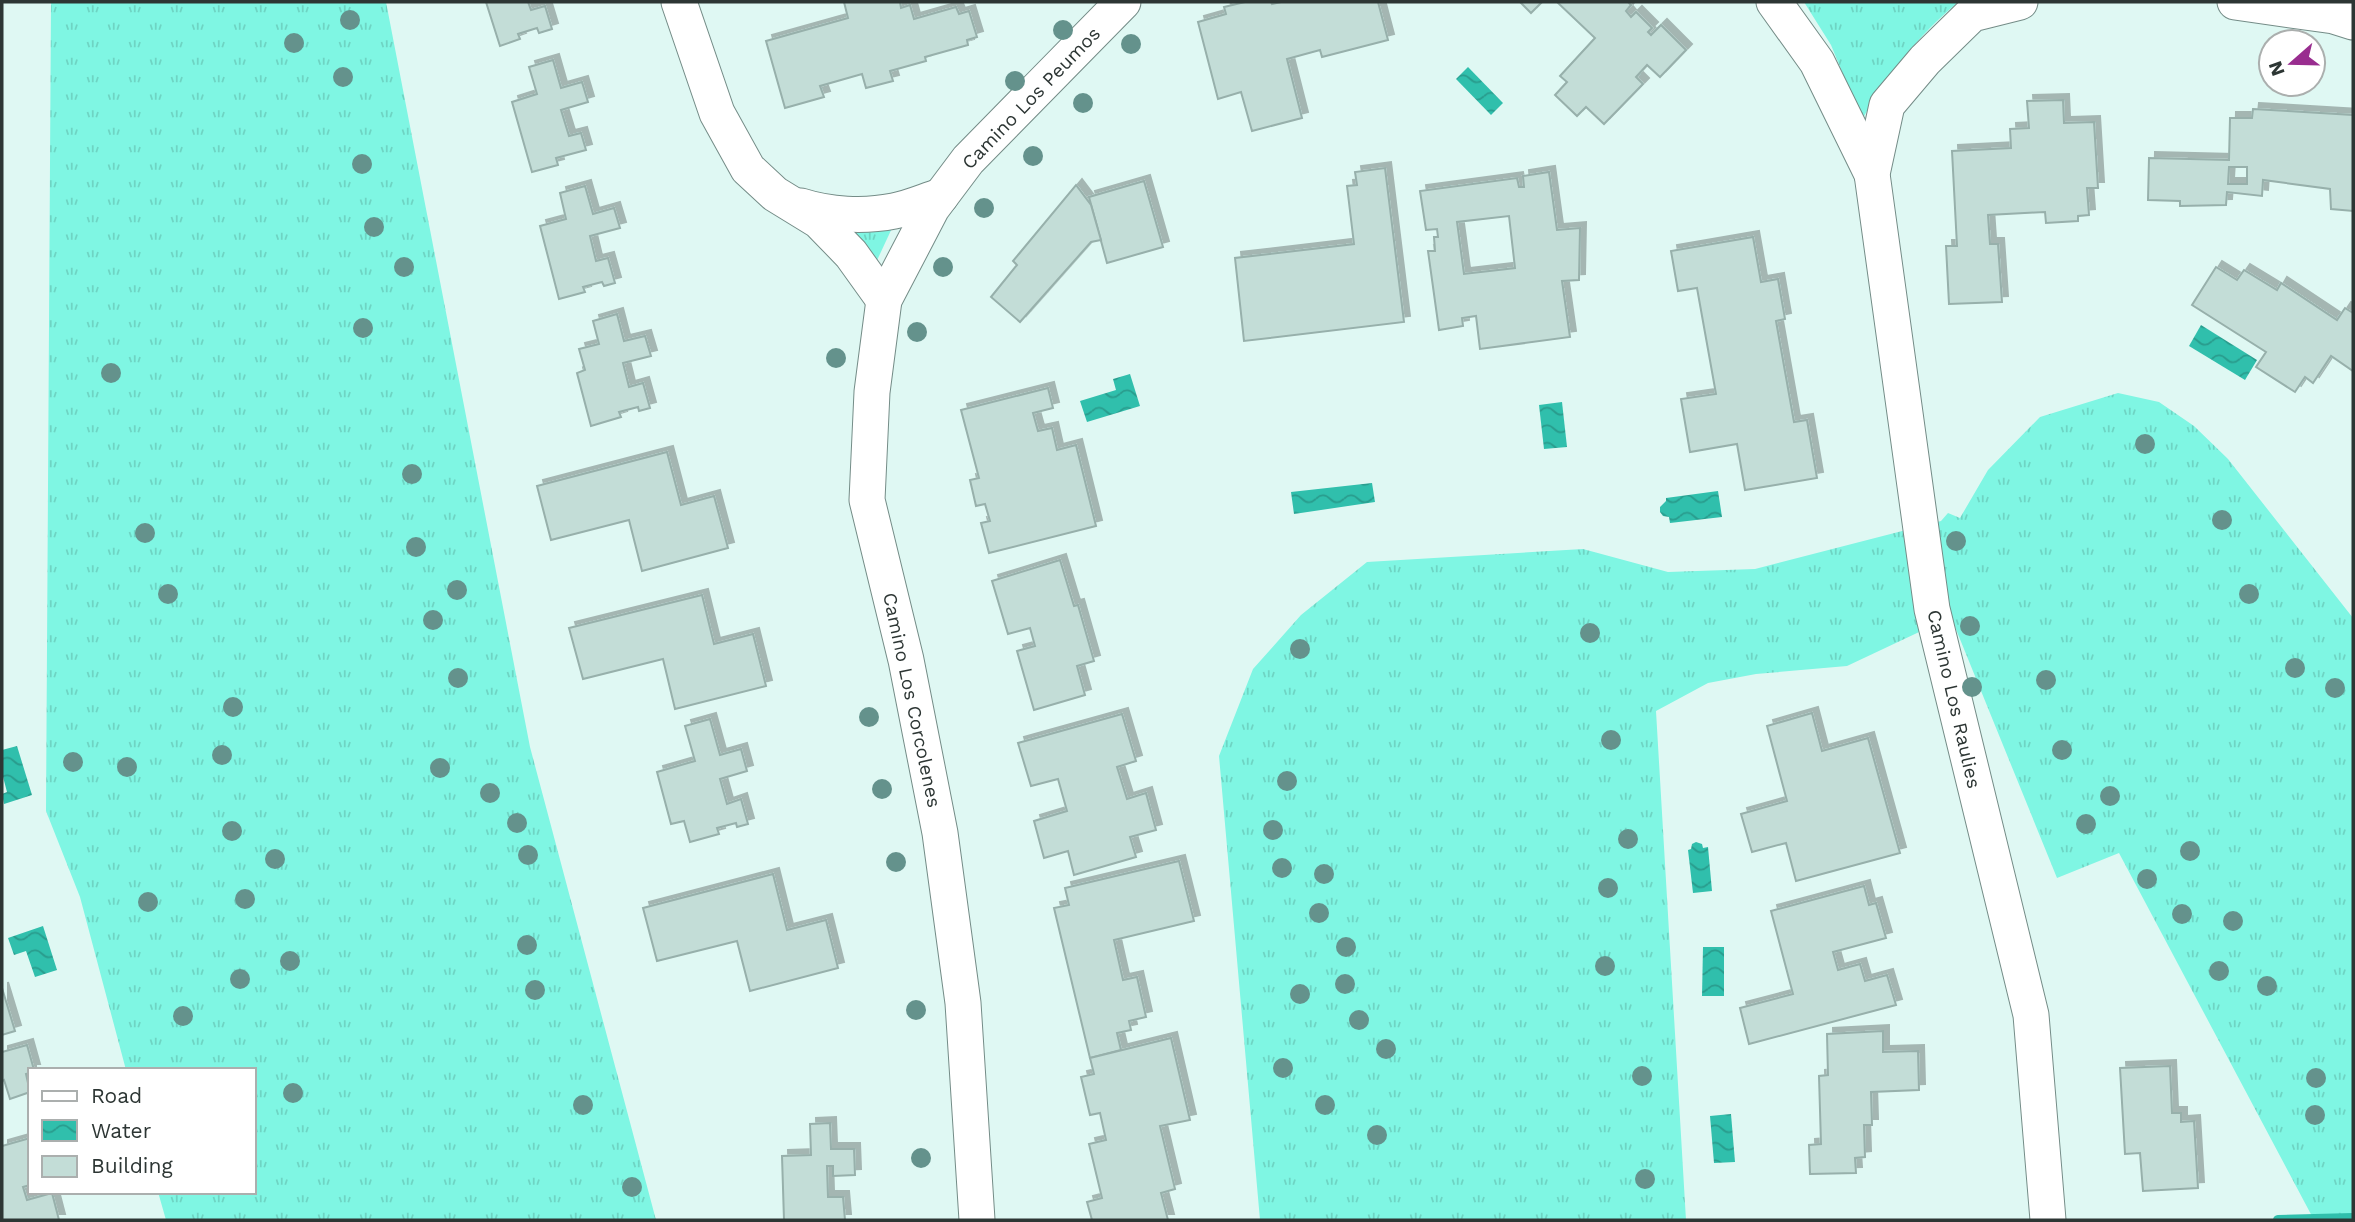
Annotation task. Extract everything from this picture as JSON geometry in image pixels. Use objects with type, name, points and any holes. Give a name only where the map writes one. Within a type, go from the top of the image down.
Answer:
[{"type":"street","points":[[678,2],[717,113],[748,169],[775,194],[819,220],[851,254],[884,300]]},
{"type":"street","name":"Camino Los Peumos","points":[[941,196],[968,160],[1123,2]]},
{"type":"street","name":"Camino Los Raulies","points":[[1774,2],[1817,62],[1872,174],[1932,609],[2031,1015],[2048,1220]]},
{"type":"street","name":"Camino Los Raulies","points":[[1872,174],[1887,105],[1924,60],[1972,14],[2020,2]]},
{"type":"street","points":[[2235,2],[2334,16],[2353,23]]},
{"type":"street","points":[[790,202],[818,211],[870,213],[893,211],[941,196]]},
{"type":"street","name":"Camino Los Corcolenes","points":[[941,196],[932,208],[884,300],[872,392],[867,500],[906,660],[940,833],[963,1003],[977,1220]]},
{"type":"green space","points":[[51,2],[386,2],[530,747],[656,1220],[166,1220],[159,1194],[256,1194],[256,1068],[125,1068],[80,897],[46,811]]},
{"type":"green space","points":[[1804,2],[1958,2],[1905,56],[1862,120],[1831,45]]},
{"type":"green space","points":[[893,226],[873,269],[836,227]]},
{"type":"green space","points":[[2118,393],[2159,402],[2194,426],[2228,459],[2353,618],[2353,1220],[2314,1220],[2119,853],[2057,878],[1951,617],[1847,666],[1756,674],[1708,683],[1656,711],[1686,1220],[1260,1220],[1219,756],[1253,669],[1301,615],[1367,562],[1583,549],[1668,572],[1755,569],[1941,521],[1948,513],[1960,518],[1988,470],[2040,417]]},
{"type":"water","points":[[1468,67],[1503,103],[1491,115],[1456,79]]},
{"type":"water","points":[[2201,325],[2257,360],[2245,380],[2189,346]]},
{"type":"water","points":[[1130,374],[1140,406],[1087,422],[1080,401],[1116,390],[1113,379]]},
{"type":"water","points":[[1562,402],[1567,447],[1544,449],[1539,405]]},
{"type":"water","points":[[1372,483],[1375,502],[1294,514],[1291,492]]},
{"type":"water","points":[[1718,491],[1722,517],[1670,523],[1669,517],[1660,512],[1666,498]]},
{"type":"water","points":[[17,746],[32,795],[4,804],[2,794],[7,792],[2,773],[2,750]]},
{"type":"water","points":[[1696,842],[1702,844],[1703,848],[1708,847],[1712,891],[1693,893],[1688,850]]},
{"type":"water","points":[[43,926],[57,970],[35,977],[26,951],[14,955],[8,938]]},
{"type":"water","points":[[1703,947],[1724,947],[1724,996],[1702,996]]},
{"type":"water","points":[[1731,1114],[1735,1162],[1714,1163],[1710,1116]]},
{"type":"building","points":[[486,2],[528,2],[531,10],[545,6],[552,29],[539,33],[537,28],[518,34],[520,39],[500,46]]},
{"type":"building","points":[[844,2],[900,2],[901,8],[910,5],[914,19],[956,7],[959,14],[969,11],[977,37],[967,40],[968,45],[925,57],[926,61],[890,71],[893,81],[866,88],[862,74],[820,86],[824,97],[785,108],[766,41],[848,18]]},
{"type":"building","points":[[1245,2],[1378,2],[1388,40],[1322,57],[1320,50],[1287,59],[1302,118],[1252,131],[1241,92],[1218,99],[1198,22],[1226,14],[1224,7]]},
{"type":"building","points":[[1520,2],[1542,2],[1531,13]]},
{"type":"building","points":[[1557,2],[1628,2],[1631,5],[1626,11],[1631,17],[1636,12],[1652,28],[1648,32],[1651,35],[1661,25],[1686,50],[1660,77],[1647,65],[1636,77],[1643,84],[1604,124],[1586,107],[1577,116],[1555,95],[1567,82],[1560,76],[1595,38]]},
{"type":"building","points":[[553,60],[561,88],[582,82],[588,102],[561,110],[569,136],[581,133],[586,150],[556,158],[558,165],[532,172],[512,102],[537,94],[529,67]]},
{"type":"building","points":[[2063,100],[2064,123],[2094,122],[2098,188],[2087,188],[2089,215],[2078,216],[2078,221],[2046,223],[2045,212],[1988,215],[1990,244],[1998,244],[2002,302],[1949,304],[1946,246],[1957,246],[1952,151],[2011,148],[2010,129],[2029,128],[2027,101]]},
{"type":"building","points":[[2253,109],[2353,115],[2353,211],[2331,209],[2330,189],[2263,180],[2262,196],[2227,192],[2226,205],[2180,206],[2180,201],[2148,200],[2149,158],[2229,160],[2230,118],[2252,118]],"holes":[[[2229,167],[2247,167],[2247,184],[2228,184]]]},
{"type":"building","points":[[1385,168],[1404,322],[1244,341],[1235,258],[1354,244],[1347,186],[1357,185],[1355,172]]},
{"type":"building","points":[[1549,172],[1557,230],[1580,228],[1579,280],[1562,281],[1570,337],[1480,349],[1476,316],[1462,318],[1463,326],[1439,330],[1428,251],[1435,251],[1434,237],[1438,237],[1437,229],[1426,230],[1420,191],[1517,178],[1519,187],[1524,187],[1523,176]],"holes":[[[1509,216],[1515,268],[1464,274],[1457,222]]]},
{"type":"building","points":[[1144,181],[1163,247],[1107,263],[1089,197]]},
{"type":"building","points":[[1076,185],[1091,205],[1101,240],[1091,242],[1020,322],[991,297],[1017,265],[1013,261]]},
{"type":"building","points":[[585,186],[593,214],[614,208],[620,228],[590,236],[596,261],[608,258],[615,283],[604,286],[602,282],[583,287],[585,292],[559,299],[540,226],[566,219],[560,193]]},
{"type":"building","points":[[1753,237],[1761,282],[1778,279],[1785,319],[1776,321],[1794,422],[1807,420],[1817,478],[1745,490],[1737,444],[1690,452],[1681,399],[1716,394],[1697,288],[1678,291],[1671,251]]},
{"type":"building","points":[[2216,267],[2237,280],[2244,270],[2277,290],[2281,283],[2337,320],[2345,308],[2353,313],[2353,371],[2331,356],[2313,383],[2305,377],[2295,392],[2256,367],[2266,352],[2192,305]]},
{"type":"building","points":[[617,314],[624,341],[645,336],[651,356],[623,363],[629,387],[643,383],[650,408],[639,411],[638,407],[619,412],[621,417],[591,426],[577,373],[585,370],[579,349],[599,344],[593,321]]},
{"type":"building","points":[[1048,388],[1053,408],[1033,413],[1038,431],[1052,428],[1057,450],[1076,445],[1096,526],[989,553],[981,523],[990,521],[985,504],[976,506],[970,480],[979,478],[961,410]]},
{"type":"building","points":[[667,452],[681,505],[714,496],[728,548],[642,571],[629,520],[551,540],[537,486]]},
{"type":"building","points":[[1060,560],[1074,606],[1078,605],[1094,661],[1077,666],[1085,695],[1034,710],[1017,651],[1035,646],[1030,628],[1008,634],[992,581]]},
{"type":"building","points":[[702,595],[714,644],[753,634],[766,686],[675,709],[663,659],[583,679],[569,628]]},
{"type":"building","points":[[1812,713],[1822,751],[1868,738],[1900,853],[1796,881],[1786,843],[1752,852],[1741,814],[1787,801],[1767,726]]},
{"type":"building","points":[[1122,714],[1136,761],[1117,767],[1127,799],[1146,793],[1156,830],[1130,837],[1136,857],[1074,875],[1068,851],[1044,858],[1034,821],[1067,811],[1058,779],[1031,786],[1018,743]]},
{"type":"building","points":[[710,719],[720,755],[741,749],[747,771],[720,779],[727,804],[741,799],[748,824],[737,827],[736,823],[717,828],[719,834],[690,842],[684,821],[671,824],[657,772],[695,761],[685,726]]},
{"type":"building","points":[[1179,861],[1194,921],[1114,940],[1123,980],[1137,977],[1146,1017],[1129,1021],[1131,1030],[1117,1033],[1121,1050],[1090,1058],[1054,908],[1069,905],[1065,888]]},
{"type":"building","points":[[773,874],[787,930],[826,920],[838,968],[750,991],[737,941],[657,961],[643,908]]},
{"type":"building","points":[[1864,886],[1869,905],[1876,903],[1886,938],[1833,952],[1838,970],[1860,964],[1865,981],[1887,975],[1896,1005],[1749,1044],[1740,1008],[1793,994],[1771,911]]},
{"type":"building","points":[[2,988],[15,1031],[2,1035]]},
{"type":"building","points":[[1883,1031],[1883,1052],[1918,1051],[1919,1090],[1871,1092],[1872,1125],[1864,1125],[1865,1157],[1855,1158],[1856,1173],[1810,1174],[1809,1145],[1821,1144],[1819,1076],[1828,1075],[1827,1034]]},
{"type":"building","points":[[1171,1038],[1190,1120],[1160,1126],[1175,1189],[1161,1193],[1168,1220],[1092,1220],[1087,1202],[1102,1198],[1089,1144],[1106,1140],[1100,1113],[1090,1115],[1081,1077],[1094,1074],[1090,1058]]},
{"type":"building","points":[[27,1045],[33,1068],[28,1068],[26,1074],[28,1093],[10,1099],[4,1080],[2,1081],[2,1052]]},
{"type":"building","points":[[2170,1066],[2172,1113],[2181,1113],[2181,1122],[2194,1121],[2198,1188],[2143,1191],[2140,1153],[2125,1154],[2120,1068]]},
{"type":"building","points":[[830,1123],[831,1149],[854,1149],[855,1175],[833,1176],[833,1166],[827,1166],[828,1197],[843,1197],[845,1220],[784,1220],[782,1156],[811,1155],[810,1124]]},
{"type":"building","points":[[28,1139],[28,1186],[23,1187],[27,1200],[52,1194],[59,1220],[2,1220],[2,1146]]},
{"type":"waterway","points":[[2278,1220],[2353,1218]]}]
